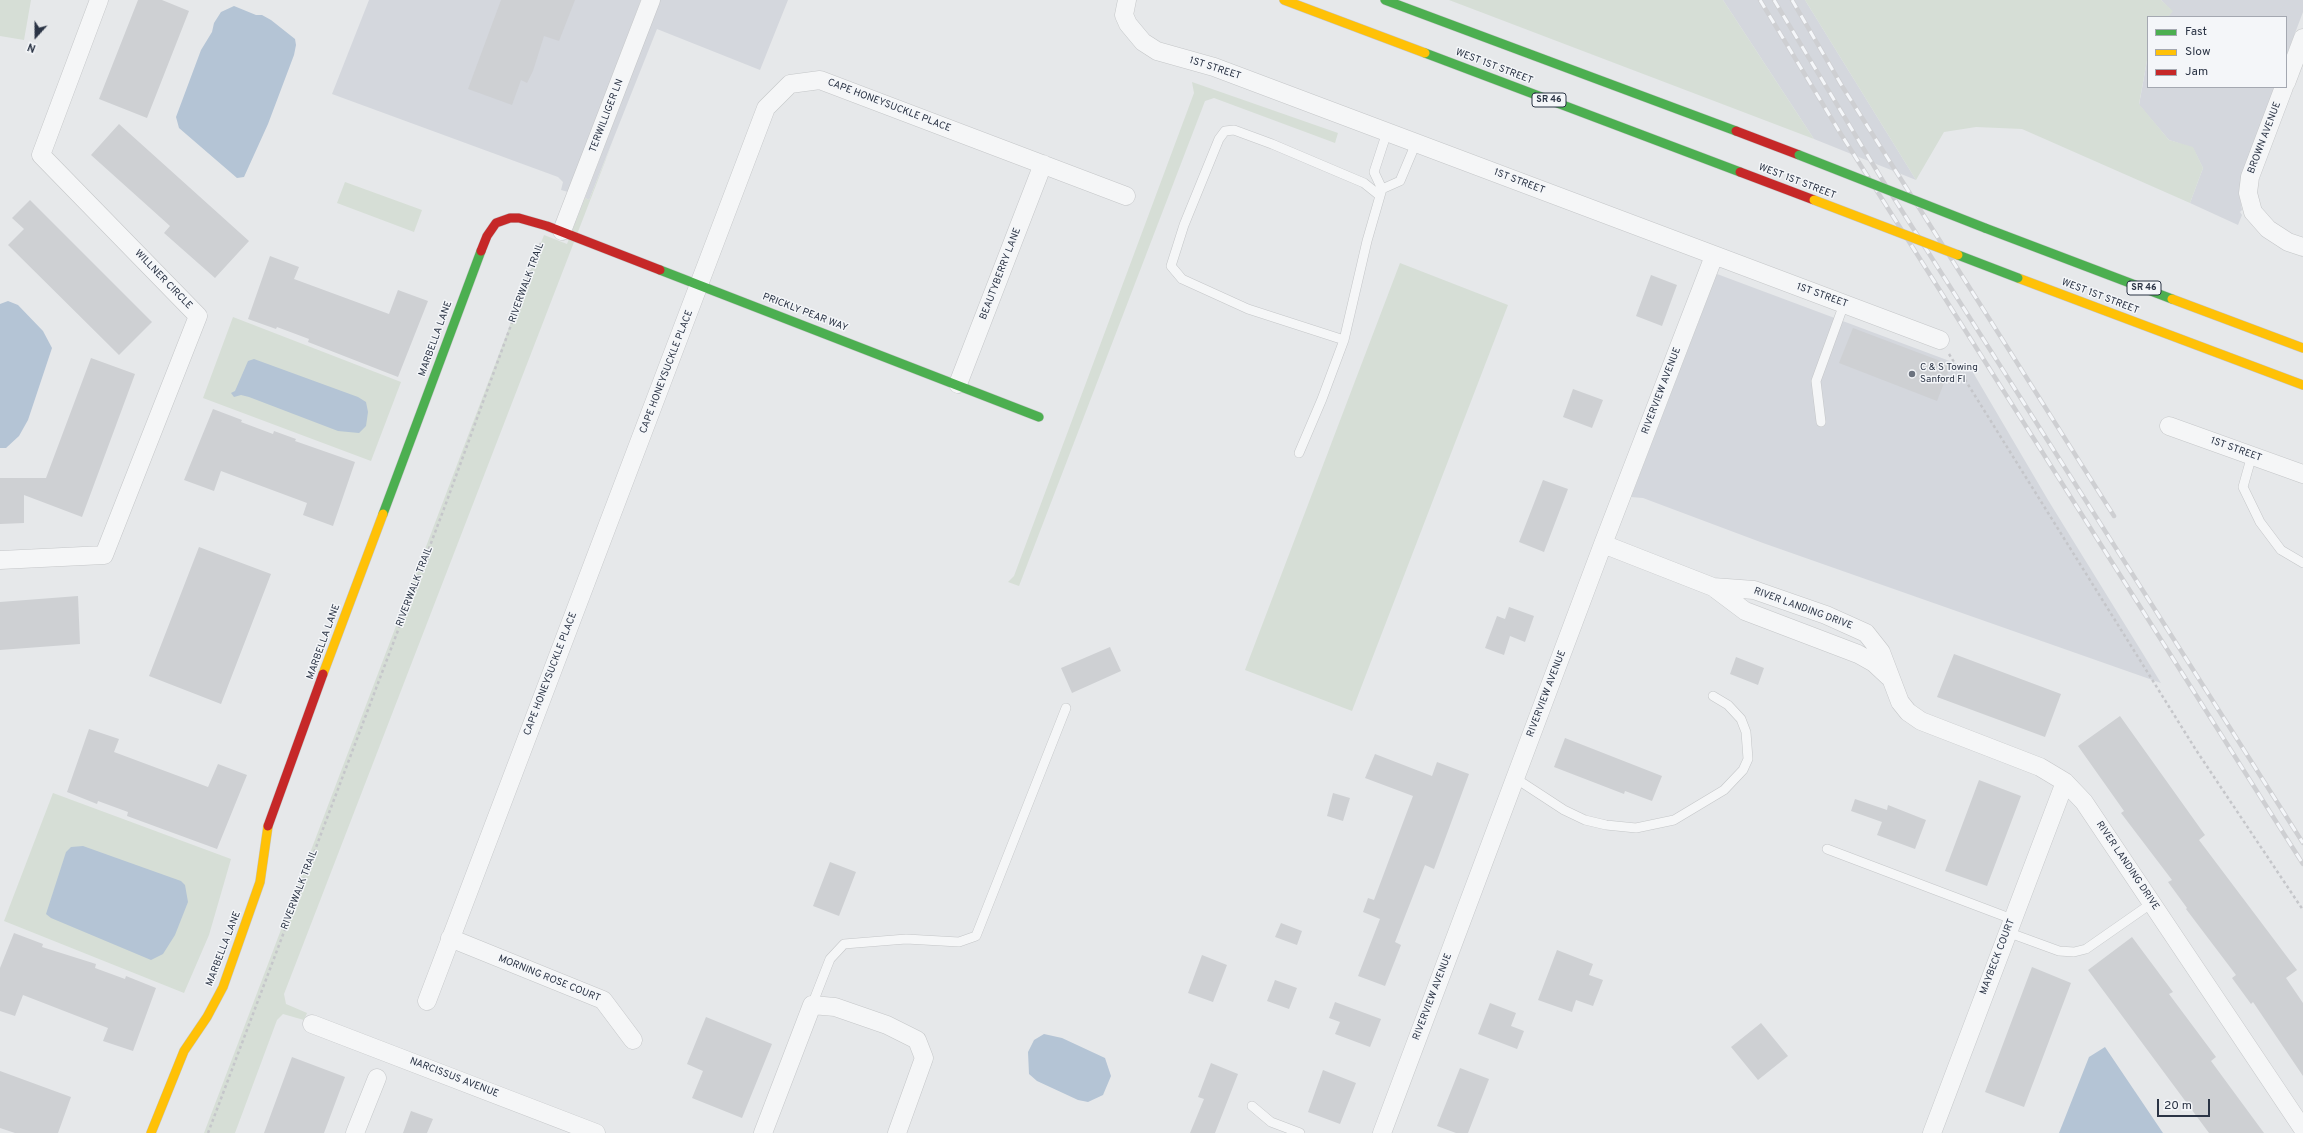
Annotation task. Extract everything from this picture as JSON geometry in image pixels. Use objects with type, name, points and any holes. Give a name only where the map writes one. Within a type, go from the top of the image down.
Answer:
[{"type":"main road","name":"WEST 1ST STREET","points":[[1284,0],[2303,385]]},
{"type":"main road","name":"SR 46","points":[[1385,0],[1799,155],[1985,228],[2303,348]]},
{"type":"main road","name":"MARBELLA LANE","points":[[151,1133],[184,1051],[207,1017],[223,987],[260,882],[272,814],[487,236],[496,223],[510,218],[520,218],[555,228]]},
{"type":"main road","name":"PRICKLY PEAR WAY","points":[[555,228],[958,384],[1039,417]]},
{"type":"street","name":"WILLNER CIRCLE","points":[[0,560],[104,555],[198,316],[41,155],[99,0]]},
{"type":"street","name":"TERWILLIGER LN","points":[[555,228],[651,0]]},
{"type":"street","name":"1ST STREET","points":[[1127,0],[1124,15],[1128,24],[1143,42],[1157,51],[1214,67],[1940,340]]},
{"type":"street","points":[[2287,80],[2303,38]]},
{"type":"street","name":"CAPE HONEYSUCKLE PLACE","points":[[427,1000],[766,108],[790,84],[820,80],[1126,196]]},
{"type":"street","name":"BROWN AVENUE","points":[[2284,88],[2250,177],[2248,193],[2253,212],[2268,229],[2288,242],[2303,247]]},
{"type":"street","name":"BEAUTYBERRY LANE","points":[[958,384],[1044,164]]},
{"type":"street","name":"RIVERVIEW AVENUE","points":[[1382,1133],[1603,544],[1714,256]]},
{"type":"street","name":"1ST STREET","points":[[2169,426],[2303,474]]},
{"type":"street","name":"RIVER LANDING DRIVE","points":[[1603,544],[1712,587],[1745,611],[1858,654],[1874,663],[1890,677]]},
{"type":"street","name":"RIVER LANDING DRIVE","points":[[1712,587],[1754,590],[1826,615],[1866,633],[1881,652],[1900,702],[1908,712],[1922,722],[2040,767],[2065,782],[2084,802],[2303,1129]]},
{"type":"street","points":[[1817,639],[1826,615]]},
{"type":"street","name":"MAYBECK COURT","points":[[1932,1133],[2065,782]]},
{"type":"street","name":"MORNING ROSE COURT","points":[[450,938],[603,1000],[633,1040]]},
{"type":"street","points":[[763,1133],[812,1005],[835,1007],[879,1022],[917,1040],[924,1058],[897,1133]]},
{"type":"street","name":"NARCISSUS AVENUE","points":[[312,1024],[596,1133]]},
{"type":"street","points":[[355,1133],[377,1078]]},
{"type":"lane","points":[[1344,340],[1248,309],[1182,279],[1171,266],[1184,225],[1219,139],[1225,131],[1234,130],[1279,147],[1364,183],[1381,192]]},
{"type":"lane","points":[[1299,453],[1322,399],[1344,340],[1381,192],[1374,172],[1387,132]]},
{"type":"lane","points":[[1381,192],[1400,181],[1416,143]]},
{"type":"lane","points":[[1821,422],[1816,381],[1844,304]]},
{"type":"lane","points":[[2252,455],[2242,487],[2260,522],[2281,550],[2303,563]]},
{"type":"lane","points":[[1515,778],[1564,810],[1585,820],[1606,825],[1636,828],[1674,820],[1724,790],[1743,770],[1748,759],[1746,732],[1741,719],[1728,705],[1713,696]]},
{"type":"lane","points":[[812,1005],[830,959],[844,944],[906,939],[959,942],[976,936],[1066,708]]},
{"type":"lane","points":[[1827,849],[2010,926],[2059,951],[2074,952],[2086,949],[2152,903]]},
{"type":"lane","points":[[1252,1106],[1261,1116],[1271,1122],[1300,1133]]},
{"type":"path","name":"RIVERWALK TRAIL","points":[[208,1133],[446,506],[555,228]]},
{"type":"path","points":[[1940,340],[2196,750],[2303,910]]},
{"type":"shaded area","points":[[0,0],[31,0],[24,40],[0,36]]},
{"type":"shaded area","points":[[369,0],[641,0],[568,192],[561,190],[563,182],[558,177],[332,94]]},
{"type":"shaded area","points":[[660,0],[788,0],[760,70],[657,29],[589,200],[585,198]]},
{"type":"shaded area","points":[[1449,0],[1723,0],[1814,139]]},
{"type":"shaded area","points":[[1723,0],[1805,0],[1916,180],[1814,139]]},
{"type":"shaded area","points":[[1805,0],[2161,0],[2173,11],[2169,16],[2147,16],[2147,60],[2139,104],[2169,140],[2193,147],[2203,168],[2190,203],[2022,129],[1976,127],[1944,132],[1916,180]]},
{"type":"shaded area","points":[[2161,0],[2303,0],[2303,12],[2287,54],[2287,16],[2169,16],[2172,11]]},
{"type":"shaded area","points":[[2147,61],[2147,88],[2275,88],[2242,173],[2239,193],[2242,210],[2240,212],[2242,215],[2238,225],[2190,203],[2203,168],[2193,148],[2169,140],[2139,105]]},
{"type":"shaded area","points":[[1192,82],[1338,133],[1335,143],[1214,98],[1205,101],[1019,586],[1008,582],[1014,576],[1194,93]]},
{"type":"shaded area","points":[[613,141],[284,994],[286,1004],[307,1013],[304,1020],[283,1014],[277,1020],[235,1133],[204,1133],[544,235],[567,244],[585,198],[589,200]]},
{"type":"shaded area","points":[[345,182],[422,210],[414,232],[337,203]]},
{"type":"shaded area","points":[[1400,263],[1508,305],[1352,711],[1245,670]]},
{"type":"shaded area","points":[[1717,274],[1971,369],[2048,500],[2161,683],[1763,543],[1643,498],[1631,497]]},
{"type":"shaded area","points":[[233,317],[401,382],[371,461],[203,398]]},
{"type":"shaded area","points":[[53,793],[231,859],[209,935],[184,993],[4,921]]},
{"type":"water","points":[[234,6],[256,15],[262,15],[271,20],[295,39],[296,45],[294,55],[268,124],[244,177],[237,178],[179,128],[176,117],[201,50],[212,32],[214,23],[221,12]]},
{"type":"water","points":[[8,301],[18,305],[43,331],[52,348],[28,420],[19,436],[6,448],[0,448],[0,304]]},
{"type":"water","points":[[254,359],[358,397],[366,402],[368,412],[366,426],[359,433],[338,431],[249,397],[241,395],[234,397],[231,393],[235,391],[248,361]]},
{"type":"water","points":[[83,846],[181,881],[185,885],[188,902],[175,935],[163,954],[151,960],[51,918],[46,914],[66,852],[71,847]]},
{"type":"water","points":[[1044,1034],[1062,1038],[1105,1058],[1111,1076],[1103,1095],[1088,1102],[1078,1100],[1037,1081],[1029,1074],[1028,1052],[1034,1040]]},
{"type":"water","points":[[2105,1047],[2163,1133],[2059,1133],[2089,1057]]},
{"type":"building","points":[[138,0],[162,0],[189,11],[147,118],[99,99]]},
{"type":"building","points":[[501,0],[575,0],[559,41],[544,36],[533,71],[527,83],[521,80],[512,105],[468,89]]},
{"type":"building","points":[[119,124],[249,241],[215,278],[164,233],[170,226],[91,155]]},
{"type":"building","points":[[30,200],[152,322],[119,355],[8,245],[24,229],[12,218]]},
{"type":"building","points":[[270,256],[299,267],[294,279],[389,314],[398,290],[428,301],[398,377],[308,342],[309,339],[277,327],[276,329],[248,319]]},
{"type":"building","points":[[1651,275],[1677,285],[1662,326],[1636,316]]},
{"type":"building","points":[[1853,328],[1951,365],[1937,401],[1839,363]]},
{"type":"building","points":[[91,358],[135,374],[82,517],[24,495],[24,523],[0,524],[0,478],[46,478]]},
{"type":"building","points":[[1573,389],[1603,400],[1592,428],[1563,417]]},
{"type":"building","points":[[213,409],[242,420],[241,422],[273,434],[274,431],[296,439],[295,441],[355,462],[333,526],[303,515],[307,503],[221,471],[214,491],[184,480]]},
{"type":"building","points":[[1543,480],[1568,489],[1544,552],[1519,542]]},
{"type":"building","points":[[199,547],[271,574],[221,704],[149,676]]},
{"type":"building","points":[[78,596],[80,644],[0,650],[0,602]]},
{"type":"building","points":[[1509,607],[1534,616],[1525,642],[1510,636],[1504,655],[1485,648],[1497,616],[1505,619]]},
{"type":"building","points":[[1110,647],[1121,671],[1072,693],[1061,668]]},
{"type":"building","points":[[1954,654],[2061,694],[2045,737],[1937,697]]},
{"type":"building","points":[[1736,657],[1764,668],[1758,685],[1730,674]]},
{"type":"building","points":[[2120,716],[2205,835],[2199,840],[2297,970],[2286,978],[2303,1003],[2303,1076],[2253,1002],[2251,1004],[2232,978],[2236,975],[2186,909],[2187,908],[2168,882],[2172,880],[2121,813],[2124,811],[2078,746]]},
{"type":"building","points":[[89,729],[119,739],[114,752],[208,787],[218,764],[247,775],[217,849],[127,816],[128,812],[98,801],[97,804],[67,792]]},
{"type":"building","points":[[1565,738],[1662,776],[1652,801],[1625,791],[1624,794],[1554,767]]},
{"type":"building","points":[[1375,754],[1432,776],[1437,762],[1469,774],[1434,869],[1425,865],[1395,942],[1401,945],[1385,986],[1358,976],[1380,919],[1363,912],[1368,898],[1374,900],[1413,796],[1365,778]]},
{"type":"building","points":[[1979,780],[2021,796],[1987,886],[1945,871]]},
{"type":"building","points":[[1333,793],[1350,798],[1343,821],[1327,816]]},
{"type":"building","points":[[1855,799],[1887,810],[1888,805],[1926,820],[1915,849],[1877,835],[1882,822],[1851,811]]},
{"type":"building","points":[[830,862],[856,872],[839,916],[813,906]]},
{"type":"building","points":[[1281,923],[1302,931],[1297,945],[1275,937]]},
{"type":"building","points":[[14,933],[43,944],[42,947],[96,964],[95,968],[125,979],[126,976],[156,988],[133,1051],[103,1041],[108,1028],[23,995],[15,1016],[0,1011],[0,968]]},
{"type":"building","points":[[2132,937],[2173,992],[2169,994],[2216,1057],[2211,1061],[2264,1133],[2209,1133],[2088,970]]},
{"type":"building","points":[[1557,950],[1593,964],[1589,975],[1603,980],[1593,1006],[1576,1000],[1572,1012],[1538,1000]]},
{"type":"building","points":[[1202,955],[1227,965],[1213,1002],[1188,993]]},
{"type":"building","points":[[2032,967],[2071,983],[2024,1107],[1985,1092]]},
{"type":"building","points":[[1275,980],[1297,988],[1289,1009],[1267,1001]]},
{"type":"building","points":[[1335,1002],[1381,1019],[1370,1047],[1335,1034],[1340,1022],[1329,1018]]},
{"type":"building","points":[[1490,1003],[1516,1013],[1511,1026],[1524,1031],[1517,1049],[1478,1034]]},
{"type":"building","points":[[706,1017],[772,1044],[742,1118],[692,1098],[703,1071],[687,1064]]},
{"type":"building","points":[[1761,1023],[1788,1056],[1758,1080],[1731,1047]]},
{"type":"building","points":[[292,1057],[345,1077],[324,1133],[264,1133]]},
{"type":"building","points":[[1211,1063],[1238,1074],[1215,1133],[1190,1133],[1204,1099],[1198,1097]]},
{"type":"building","points":[[1460,1068],[1489,1079],[1468,1133],[1456,1133],[1437,1126]]},
{"type":"building","points":[[1323,1070],[1356,1083],[1340,1124],[1308,1112]]},
{"type":"building","points":[[0,1071],[71,1097],[58,1133],[15,1133],[0,1128]]},
{"type":"building","points":[[411,1111],[433,1119],[427,1133],[403,1133]]},
{"type":"railway","points":[[1760,0],[1839,131],[2303,864]]},
{"type":"railway","points":[[1774,0],[1883,181],[2303,843]]},
{"type":"railway","points":[[1792,0],[1842,86],[2114,516]]},
{"type":"traffic: fast","points":[[1385,0],[1736,131]]},
{"type":"traffic: fast","points":[[1425,53],[1740,172]]},
{"type":"traffic: fast","points":[[1799,155],[1985,228]]},
{"type":"traffic: fast","points":[[1985,228],[2172,299]]},
{"type":"traffic: fast","points":[[383,514],[481,251]]},
{"type":"traffic: fast","points":[[1958,255],[2018,278]]},
{"type":"traffic: fast","points":[[660,270],[1039,417]]},
{"type":"traffic: slow","points":[[1284,0],[1425,53]]},
{"type":"traffic: slow","points":[[1814,200],[1958,255]]},
{"type":"traffic: slow","points":[[2018,278],[2303,385]]},
{"type":"traffic: slow","points":[[2172,299],[2303,348]]},
{"type":"traffic: slow","points":[[323,674],[383,514]]},
{"type":"traffic: slow","points":[[151,1133],[184,1051],[207,1017],[223,987],[260,882],[268,826]]},
{"type":"traffic: jam","points":[[1736,131],[1799,155]]},
{"type":"traffic: jam","points":[[1740,172],[1814,200]]},
{"type":"traffic: jam","points":[[481,251],[487,236],[496,223],[510,218],[519,218],[547,226],[660,270]]},
{"type":"traffic: jam","points":[[268,826],[323,674]]},
{"type":"place","name":"C & S Towing Sanford Fl","points":[[1912,374]]}]
